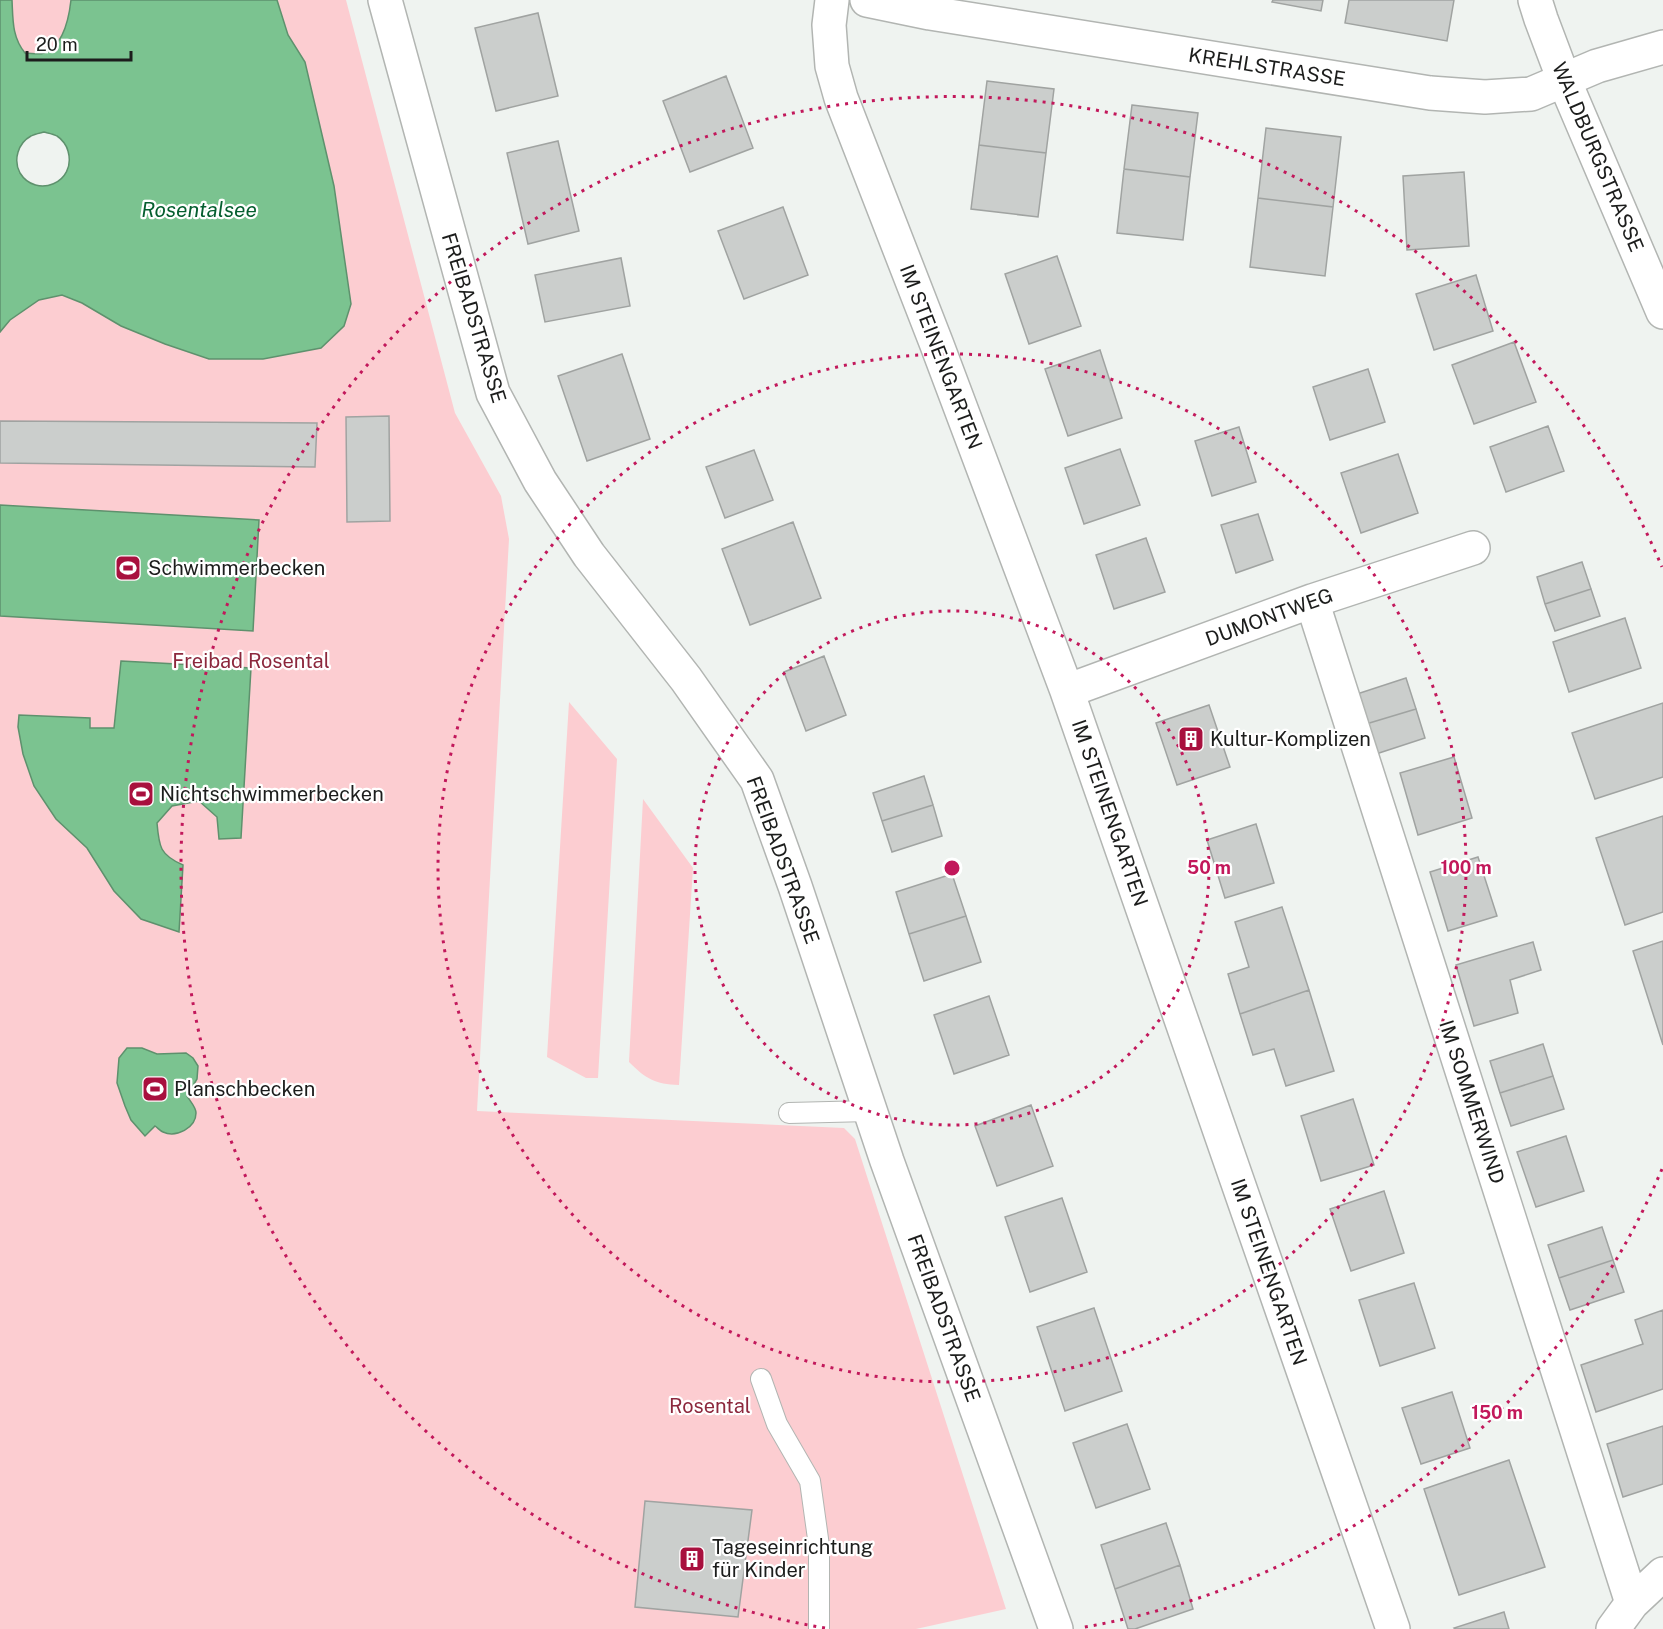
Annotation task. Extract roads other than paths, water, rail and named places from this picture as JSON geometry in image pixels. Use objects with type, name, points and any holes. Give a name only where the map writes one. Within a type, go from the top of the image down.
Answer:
[{"type":"street","name":"FREIBADSTRASSE","points":[[385,0],[493,393],[540,481],[589,555],[686,679],[757,780],[1048,1628]]},
{"type":"street","name":"IM STEINENGARTEN","points":[[832,0],[829,25],[831,66],[841,98],[1067,690],[1393,1629]]},
{"type":"street","name":"KREHLSTRASSE","points":[[867,0],[930,13],[1431,93],[1485,97],[1531,94],[1597,66],[1663,47]]},
{"type":"street","name":"WALDBURGSTRASSE","points":[[1535,0],[1564,80],[1663,312]]},
{"type":"street","name":"DUMONTWEG","points":[[1067,690],[1312,601],[1473,548]]},
{"type":"street","name":"IM SOMMERWIND","points":[[1312,601],[1632,1602]]},
{"type":"street","points":[[1613,1629],[1632,1602],[1663,1574]]},
{"type":"lane","points":[[789,1113],[869,1111]]},
{"type":"lane","points":[[761,1379],[777,1424],[810,1481],[819,1546],[819,1629]]},
{"type":"water","name":"Rosentalsee","points":[[0,0],[12,0],[14,28],[18,41],[25,53],[37,54],[51,49],[60,38],[67,23],[71,0],[277,0],[288,35],[305,62],[334,186],[351,304],[344,326],[321,348],[263,359],[209,359],[121,326],[82,303],[62,295],[39,300],[10,320],[0,332]],"holes":[[[44,132],[61,139],[67,147],[69,162],[67,172],[61,179],[45,186],[27,181],[20,173],[17,163],[18,152],[23,143],[34,135]]]},
{"type":"water","name":"Schwimmerbecken","points":[[0,505],[259,520],[253,631],[0,616]]},
{"type":"water","name":"Nichtschwimmerbecken","points":[[121,661],[251,668],[241,838],[219,839],[217,817],[199,801],[172,806],[157,823],[160,844],[165,854],[183,865],[179,932],[141,919],[114,891],[87,848],[56,819],[34,786],[23,754],[18,727],[19,715],[90,718],[90,728],[114,728]]},
{"type":"water","name":"Planschbecken","points":[[127,1048],[142,1048],[157,1054],[186,1053],[193,1058],[198,1066],[197,1079],[187,1096],[196,1113],[189,1127],[179,1133],[168,1134],[155,1126],[145,1136],[131,1120],[117,1083],[119,1058]]},
{"type":"place","name":"Schwimmerbecken","points":[[128,568]]},
{"type":"place","name":"Kultur-Komplizen","points":[[1191,739]]},
{"type":"place","name":"Nichtschwimmerbecken","points":[[141,794]]},
{"type":"place","name":"Planschbecken","points":[[155,1089]]},
{"type":"place","name":"Tageseinrichtung für Kinder","points":[[692,1559]]},
{"type":"park label","name":"Freibad Rosental","points":[[251,661]]},
{"type":"park label","name":"Rosental","points":[[710,1406]]}]
